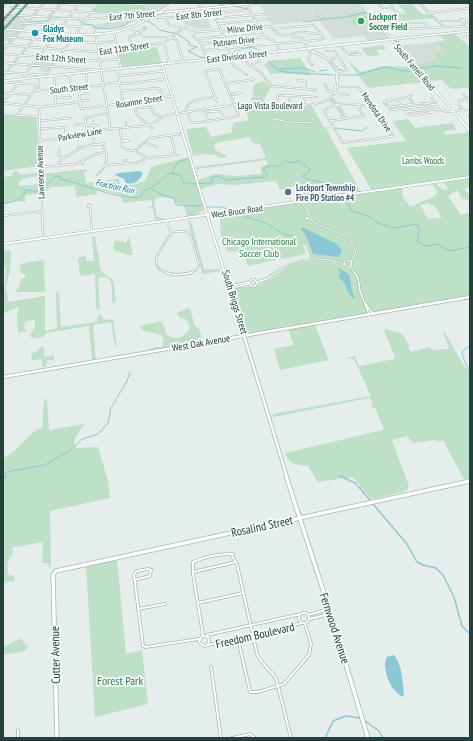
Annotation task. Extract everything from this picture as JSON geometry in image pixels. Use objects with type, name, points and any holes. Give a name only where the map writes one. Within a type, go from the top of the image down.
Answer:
[{"type":"main road","points":[[3,29],[28,3]]},
{"type":"street","points":[[3,7],[7,3]]},
{"type":"street","points":[[3,51],[44,3]]},
{"type":"street","points":[[51,3],[96,6]]},
{"type":"street","points":[[10,15],[50,16],[62,3]]},
{"type":"street","points":[[3,103],[80,3]]},
{"type":"street","points":[[3,72],[44,76],[65,50],[98,3]]},
{"type":"street","points":[[3,29],[96,35],[114,33],[128,28],[175,3]]},
{"type":"street","points":[[199,3],[203,14]]},
{"type":"street","points":[[219,4],[225,3]]},
{"type":"street","name":"East 7th Street","points":[[45,24],[52,18],[87,19],[259,3]]},
{"type":"street","name":"South Farrell Road","points":[[360,3],[470,131]]},
{"type":"street","points":[[378,3],[383,8],[392,8]]},
{"type":"street","points":[[391,3],[392,8],[398,14]]},
{"type":"street","points":[[419,3],[444,27]]},
{"type":"street","points":[[448,3],[462,3]]},
{"type":"street","points":[[246,4],[266,38],[273,40],[280,51]]},
{"type":"street","points":[[10,7],[118,14],[120,16]]},
{"type":"street","points":[[429,12],[470,8]]},
{"type":"street","points":[[316,9],[320,16],[323,17]]},
{"type":"street","points":[[466,9],[470,12]]},
{"type":"street","name":"East 8th Street","points":[[149,17],[165,18],[249,10]]},
{"type":"street","points":[[213,13],[229,48],[229,57],[234,66],[247,75]]},
{"type":"street","points":[[372,17],[407,13]]},
{"type":"street","points":[[215,18],[265,14]]},
{"type":"street","points":[[180,16],[186,25],[182,29]]},
{"type":"street","name":"Milne Drive","points":[[165,18],[169,25],[196,32],[270,26],[278,34],[300,38],[304,42]]},
{"type":"street","points":[[218,24],[268,19]]},
{"type":"street","points":[[462,20],[470,28]]},
{"type":"street","points":[[439,21],[466,20],[470,28]]},
{"type":"street","points":[[3,22],[81,27]]},
{"type":"street","points":[[383,29],[396,25],[420,22],[424,23],[428,28]]},
{"type":"street","points":[[3,76],[45,24]]},
{"type":"street","points":[[204,50],[304,42],[323,39],[322,34],[314,25],[274,29]]},
{"type":"street","points":[[389,26],[404,30],[467,26],[470,28]]},
{"type":"street","points":[[131,46],[129,37],[146,30],[144,27]]},
{"type":"street","points":[[128,28],[147,38],[176,39],[184,62]]},
{"type":"street","name":"East Division Street","points":[[3,81],[280,51],[311,51],[338,45],[470,28]]},
{"type":"street","name":"East 11th Street","points":[[3,46],[99,52],[117,50],[131,46],[164,43],[182,29]]},
{"type":"street","points":[[95,30],[110,126],[109,130]]},
{"type":"street","points":[[196,32],[193,36],[201,44],[205,54]]},
{"type":"street","points":[[197,39],[262,32]]},
{"type":"street","points":[[289,36],[291,33],[296,32],[322,34]]},
{"type":"street","points":[[114,33],[121,68]]},
{"type":"street","points":[[3,37],[70,42],[116,42]]},
{"type":"street","points":[[465,37],[470,38]]},
{"type":"street","name":"Putnam Drive","points":[[201,44],[266,38]]},
{"type":"street","points":[[304,42],[311,51],[328,59],[338,72],[335,93]]},
{"type":"street","points":[[164,43],[170,63]]},
{"type":"street","points":[[338,45],[350,55],[360,54],[357,52],[348,53]]},
{"type":"street","points":[[311,51],[308,59],[312,65]]},
{"type":"street","points":[[335,51],[347,70],[338,72]]},
{"type":"street","name":"East 12th Street","points":[[3,54],[100,61],[119,59]]},
{"type":"street","points":[[251,65],[260,61],[257,54]]},
{"type":"street","points":[[243,55],[247,62],[260,72],[272,86],[316,90]]},
{"type":"street","points":[[328,59],[339,57]]},
{"type":"street","points":[[3,63],[101,70]]},
{"type":"street","name":"South Briggs Street","points":[[162,64],[299,518]]},
{"type":"street","points":[[117,69],[123,101]]},
{"type":"street","points":[[215,97],[198,99],[186,106],[192,122],[239,117],[219,69],[205,71],[217,102]]},
{"type":"street","points":[[119,76],[165,71]]},
{"type":"street","points":[[86,72],[87,86]]},
{"type":"street","points":[[238,73],[243,72]]},
{"type":"street","points":[[69,74],[71,88]]},
{"type":"street","points":[[54,75],[56,105]]},
{"type":"street","points":[[39,77],[39,91]]},
{"type":"street","name":"South Street","points":[[34,91],[167,79]]},
{"type":"street","points":[[225,83],[252,80]]},
{"type":"street","points":[[297,80],[305,81],[307,85],[306,89]]},
{"type":"street","points":[[3,81],[18,84],[38,85]]},
{"type":"street","points":[[324,84],[328,91],[348,95]]},
{"type":"street","points":[[17,115],[38,85]]},
{"type":"street","points":[[78,87],[80,102]]},
{"type":"street","name":"Mendota Drive","points":[[329,121],[343,143],[393,137],[372,105],[358,88],[337,87]]},
{"type":"street","points":[[122,91],[159,88],[163,97]]},
{"type":"street","points":[[3,92],[32,95]]},
{"type":"street","points":[[79,94],[88,93]]},
{"type":"street","name":"Lago Vista Boulevard","points":[[149,125],[161,118],[178,113],[245,103],[305,106],[318,104],[330,98],[335,93]]},
{"type":"street","points":[[462,94],[466,98]]},
{"type":"street","points":[[270,122],[278,114],[276,105],[278,95],[317,97]]},
{"type":"street","points":[[289,101],[290,95]]},
{"type":"street","points":[[412,95],[408,98],[384,101],[391,110],[425,106],[445,111],[470,110]]},
{"type":"street","name":"Rosanne Street","points":[[80,102],[81,109],[106,106],[123,101],[172,96]]},
{"type":"street","points":[[274,118],[287,123],[313,122],[303,102],[305,96]]},
{"type":"street","points":[[55,98],[71,97]]},
{"type":"street","points":[[330,98],[337,105],[346,119]]},
{"type":"street","points":[[408,98],[421,114]]},
{"type":"street","points":[[396,99],[403,109],[411,115],[434,112],[438,107],[432,98]]},
{"type":"street","points":[[462,110],[459,103],[461,100],[470,98]]},
{"type":"street","points":[[3,103],[39,106],[89,100]]},
{"type":"street","points":[[388,107],[425,103],[437,105]]},
{"type":"street","points":[[361,104],[359,109],[364,116],[329,121],[325,113],[325,110],[330,106],[361,104],[372,105]]},
{"type":"street","name":"Lawrence Avenue","points":[[39,106],[43,238]]},
{"type":"street","points":[[152,128],[136,114],[135,109],[151,107],[154,114],[161,118]]},
{"type":"street","points":[[208,121],[205,113],[208,111],[220,110],[224,119]]},
{"type":"street","points":[[406,112],[426,110],[434,112]]},
{"type":"street","points":[[94,144],[93,136],[88,132],[86,118],[107,113]]},
{"type":"street","points":[[3,114],[39,117]]},
{"type":"street","points":[[39,121],[71,118]]},
{"type":"street","points":[[93,121],[94,126]]},
{"type":"street","points":[[126,122],[128,128]]},
{"type":"street","points":[[76,125],[98,125]]},
{"type":"street","name":"Parkview Lane","points":[[39,141],[88,132],[149,125]]},
{"type":"street","points":[[39,129],[65,127],[66,137]]},
{"type":"street","points":[[120,129],[122,146],[124,149],[136,151],[148,158]]},
{"type":"street","points":[[136,151],[152,137],[184,133]]},
{"type":"street","points":[[105,165],[141,162],[148,158],[177,155],[174,153],[175,148],[171,135]]},
{"type":"street","points":[[145,143],[157,147]]},
{"type":"street","points":[[58,165],[62,158],[74,154],[82,146],[100,144],[103,145],[107,160],[101,172],[97,175]]},
{"type":"street","points":[[59,149],[58,155],[62,158]]},
{"type":"street","points":[[40,167],[79,163],[83,164],[82,162],[92,154],[106,152]]},
{"type":"street","points":[[124,164],[124,161],[126,160],[128,163]]},
{"type":"street","name":"West Bruce Road","points":[[3,244],[470,177]]},
{"type":"street","points":[[302,201],[310,219]]},
{"type":"street","points":[[90,207],[92,231]]},
{"type":"street","points":[[3,216],[42,211]]},
{"type":"street","points":[[309,217],[305,218],[310,219],[351,241],[354,241],[356,253],[351,261],[353,264],[350,267]]},
{"type":"street","points":[[167,221],[171,232],[168,241],[158,252],[156,257],[161,270],[165,274],[171,276],[190,274],[195,271],[199,265],[191,236],[187,231],[171,232]]},
{"type":"street","points":[[250,283],[255,285],[257,282],[270,279],[284,266],[295,261],[326,259],[343,263],[345,266],[350,267],[358,278],[359,288],[365,305],[371,314]]},
{"type":"street","points":[[343,263],[346,260],[351,261]]},
{"type":"street","points":[[235,286],[250,283],[254,280],[257,282]]},
{"type":"street","name":"West Oak Avenue","points":[[3,377],[470,297]]},
{"type":"street","name":"Rosalind Street","points":[[54,572],[470,481]]},
{"type":"street","name":"Fernwood Avenue","points":[[299,518],[329,609],[368,738]]},
{"type":"street","points":[[203,635],[193,572],[193,562],[223,554],[233,554],[232,556],[236,562],[257,654],[261,661],[272,672],[279,686],[290,738]]},
{"type":"street","points":[[193,572],[236,562]]},
{"type":"street","points":[[135,580],[150,576],[151,570],[148,569],[137,571],[135,574],[135,580],[138,609],[143,646],[146,647],[164,643],[176,643],[199,639],[203,635]]},
{"type":"street","name":"Cutter Avenue","points":[[54,572],[57,738]]},
{"type":"street","points":[[198,603],[243,592]]},
{"type":"street","points":[[138,609],[165,604]]},
{"type":"street","points":[[305,624],[302,623],[299,618],[301,614],[304,613],[308,615],[329,609]]},
{"type":"street","name":"Freedom Boulevard","points":[[207,636],[301,614]]},
{"type":"street","points":[[305,624],[309,619],[330,614]]},
{"type":"street","points":[[308,615],[309,619]]},
{"type":"street","name":"Freedom Boulevard","points":[[207,645],[302,623]]},
{"type":"street","points":[[238,639],[250,692],[258,692],[284,684],[309,655],[311,644],[305,624]]},
{"type":"street","points":[[199,639],[201,645],[207,645],[209,640],[207,636],[203,635]]},
{"type":"street","points":[[211,667],[221,738]]},
{"type":"street","points":[[18,730],[18,738]]},
{"type":"street","points":[[232,738],[245,735],[253,735],[255,738]]},
{"type":"shaded area","points":[[144,3],[174,3],[156,13],[147,13]]},
{"type":"shaded area","points":[[259,3],[359,3],[390,39],[368,41],[364,36],[333,39],[319,20],[272,25]]},
{"type":"shaded area","points":[[206,14],[212,28],[200,29],[188,26],[180,17]]},
{"type":"shaded area","points":[[398,14],[404,21],[379,23],[373,17]]},
{"type":"shaded area","points":[[8,15],[22,17],[20,19],[24,20],[22,22],[26,23],[20,30],[29,31],[27,33],[18,33],[10,42],[3,41],[3,21]]},
{"type":"shaded area","points":[[141,15],[146,18],[143,20],[135,18],[122,26],[101,29],[95,28],[93,25],[111,22],[110,17]]},
{"type":"shaded area","points":[[436,42],[446,52],[433,54],[437,57],[435,60],[414,65],[397,46]]},
{"type":"shaded area","points":[[39,57],[57,58],[48,72],[38,71],[42,66],[33,65]]},
{"type":"green space","points":[[99,3],[144,5],[147,13],[120,16],[118,14],[92,12]]},
{"type":"green space","points":[[399,3],[401,5],[412,4],[422,14],[429,14],[433,18],[404,21],[398,15],[407,14],[399,6]]},
{"type":"green space","name":"Lockport Soccer Field","points":[[366,12],[374,23],[354,25],[349,18],[352,17],[348,14]]},
{"type":"green space","points":[[454,33],[470,47],[470,92],[467,88],[451,89],[442,80],[428,81],[414,65],[435,60],[437,57],[433,53],[445,52],[436,42],[445,40],[438,35]]},
{"type":"green space","points":[[383,45],[386,49],[376,50],[380,55],[368,56],[361,48]]},
{"type":"green space","points":[[157,47],[162,64],[122,67],[119,50]]},
{"type":"green space","points":[[300,58],[312,76],[281,73],[270,74],[266,66],[263,65],[269,61]]},
{"type":"green space","points":[[346,59],[361,72],[383,66],[413,67],[426,82],[368,88]]},
{"type":"green space","points":[[263,81],[271,87],[263,103],[252,101],[251,98],[254,96],[252,94],[255,84]]},
{"type":"green space","points":[[243,105],[298,107],[312,106],[324,127],[331,127],[326,129],[361,192],[304,199],[300,191],[295,186],[280,190],[276,181],[234,185],[217,184],[200,189],[199,191],[204,209],[197,215],[187,217],[184,205],[176,203],[174,198],[156,198],[154,201],[157,217],[167,219],[158,221],[155,220],[153,209],[145,206],[152,207],[152,201],[150,200],[123,203],[121,195],[96,189],[97,194],[76,197],[75,186],[50,187],[47,191],[42,192],[41,174],[88,169],[84,173],[86,183],[119,179],[120,185],[134,185],[146,180],[150,169],[153,166],[190,157],[198,180],[215,174],[236,176],[261,174],[261,167],[268,164],[266,160],[198,169],[198,174],[196,167],[266,158],[260,144],[253,143],[249,137],[216,143],[214,147],[215,149],[227,157],[218,158],[216,155],[203,154],[193,156],[186,129],[206,127],[211,137],[233,132],[231,126],[234,126],[233,123],[249,120]]},
{"type":"green space","points":[[5,115],[37,117],[39,166],[3,171],[3,117]]},
{"type":"green space","name":"Lambs Woods","points":[[408,119],[415,128],[453,123],[456,130],[444,131],[445,135],[470,132],[470,177],[372,191],[347,148],[406,141],[392,121]]},
{"type":"green space","points":[[14,171],[17,171],[21,175],[39,172],[39,176],[25,178],[19,182],[19,186],[40,184],[40,191],[37,194],[26,195],[25,202],[18,201],[3,204],[3,177],[11,176]]},
{"type":"green space","name":"Chicago International Soccer Club","points":[[470,178],[470,187],[464,189],[470,196],[470,200],[462,199],[457,190],[448,196],[461,215],[470,213],[470,295],[246,333],[233,288],[256,286],[272,279],[289,264],[311,260],[306,245],[303,245],[306,254],[283,259],[277,256],[276,260],[248,266],[242,252],[227,251],[220,231],[221,226],[219,216],[289,204],[403,188],[402,195],[410,207],[433,197],[438,192],[432,184],[436,183],[441,189],[447,190],[448,188],[443,182]],"holes":[[[428,203],[434,205],[442,217],[428,219],[420,205]]]},
{"type":"green space","points":[[189,219],[204,270],[220,269],[220,271],[202,274],[190,229]]},
{"type":"green space","points":[[95,236],[101,271],[113,280],[116,301],[114,303],[112,302],[112,289],[109,279],[107,277],[100,277],[98,279],[100,310],[96,308],[95,274],[80,276],[78,258],[86,256],[86,261],[94,261],[92,237]]},
{"type":"green space","points":[[129,236],[133,255],[113,250],[115,239],[126,243]]},
{"type":"green space","points":[[7,250],[11,252],[10,269],[6,287],[8,302],[45,296],[45,331],[57,328],[56,292],[58,292],[61,327],[97,322],[98,315],[101,314],[104,320],[113,319],[117,349],[111,322],[93,325],[96,360],[92,360],[89,326],[45,333],[44,337],[32,338],[30,336],[35,327],[35,320],[26,321],[23,328],[28,331],[18,333],[17,314],[19,308],[17,307],[3,314],[6,268],[3,263],[3,252]]},
{"type":"green space","points":[[42,260],[44,262],[45,292],[16,292],[23,278],[27,276],[20,272],[21,264]]},
{"type":"green space","points":[[188,308],[191,310],[194,325],[199,329],[203,341],[146,351],[155,347],[162,347],[164,340],[161,335],[142,330],[140,326],[162,321],[167,335],[178,338],[184,336],[190,327],[187,320],[179,317],[177,313]]},
{"type":"green space","points":[[315,325],[329,360],[280,370],[274,349],[294,345],[288,329]]},
{"type":"green space","points":[[385,329],[402,334],[409,345],[408,348],[411,352],[429,347],[432,350],[447,349],[449,347],[443,333],[445,333],[464,366],[470,371],[470,478],[464,479],[443,441],[439,442],[435,440],[413,443],[407,436],[392,440],[409,486],[407,490],[372,499],[352,477],[318,482],[308,466],[294,464],[287,457],[285,453],[383,430],[384,428],[375,408],[371,407],[373,404],[369,398],[274,417],[271,416],[273,414],[371,396],[354,359],[347,358],[355,356],[359,366],[394,359],[395,357],[384,331]]},
{"type":"green space","points":[[40,347],[44,347],[44,357],[54,355],[54,360],[47,360],[46,366],[44,367],[42,367],[42,359],[32,360],[31,353],[38,351]]},
{"type":"green space","points":[[45,399],[47,399],[49,430],[85,424],[74,440],[76,448],[98,447],[108,481],[110,498],[50,511],[51,570],[47,563],[42,563],[43,542],[11,548],[14,551],[10,557],[7,571],[8,575],[14,576],[15,580],[5,583],[3,591],[3,458],[14,451],[36,430],[42,428]]},
{"type":"green space","name":"Forest Park","points":[[117,559],[126,654],[142,650],[148,704],[95,717],[86,565]]},
{"type":"green space","points":[[21,639],[28,647],[24,651],[3,655],[3,648],[16,640]]},
{"type":"water","points":[[140,171],[143,173],[140,178],[136,182],[132,183],[126,183],[124,179],[115,175],[118,173]]},
{"type":"water","points":[[302,227],[337,244],[341,249],[341,253],[338,257],[313,254],[307,238],[301,228]]},
{"type":"water","points":[[338,268],[350,276],[352,292],[355,299],[350,295],[344,282],[338,277],[340,273]]},
{"type":"water","points":[[393,655],[396,658],[400,668],[404,694],[403,697],[391,685],[386,674],[385,662],[387,657]]},
{"type":"waterway","points":[[202,9],[234,6],[248,9]]},
{"type":"waterway","points":[[154,16],[168,12]]},
{"type":"waterway","points":[[346,17],[367,12]]},
{"type":"waterway","points":[[30,22],[46,21],[53,17],[73,18]]},
{"type":"waterway","points":[[303,22],[345,17]]},
{"type":"waterway","points":[[23,18],[27,21]]},
{"type":"waterway","points":[[77,19],[84,24],[93,25],[94,28],[105,29],[123,26],[137,19],[145,20],[159,30],[178,34],[190,43],[189,45],[197,47],[188,51],[200,57],[214,58]]},
{"type":"waterway","points":[[394,41],[400,42]]},
{"type":"waterway","points":[[230,53],[250,48],[257,49],[261,52]]},
{"type":"waterway","points":[[268,61],[278,70],[285,72],[334,75]]},
{"type":"waterway","points":[[418,70],[419,68],[427,68],[432,66],[461,68]]},
{"type":"waterway","points":[[340,75],[357,75],[386,67],[403,71],[417,71]]},
{"type":"waterway","points":[[279,69],[304,68],[315,72]]},
{"type":"waterway","points":[[320,71],[327,70]]},
{"type":"waterway","points":[[334,128],[362,131],[367,127]]},
{"type":"waterway","points":[[172,172],[178,162],[187,159]]},
{"type":"waterway","name":"Fraction Run","points":[[3,204],[19,199],[26,190],[38,191],[44,188],[57,176],[60,176],[60,179],[111,194],[141,197],[143,191],[151,188],[170,173],[181,175],[183,182],[189,184],[210,183],[213,182],[211,178],[216,176],[228,180],[266,177],[267,174],[263,169],[269,166],[280,166],[285,161],[290,163],[299,161],[310,169],[309,172],[302,176],[304,178],[333,185],[343,194],[344,202],[349,204],[351,211],[369,216],[378,223],[393,228],[417,224],[420,231],[418,235],[418,242],[427,246],[437,244],[450,251],[470,247]]},
{"type":"waterway","points":[[152,189],[163,195],[174,198],[176,205],[204,206]]},
{"type":"waterway","points":[[207,207],[221,207],[232,210]]},
{"type":"waterway","points":[[235,211],[239,214],[267,224],[283,233],[293,236]]},
{"type":"waterway","points":[[470,346],[463,351],[462,355],[470,372]]},
{"type":"waterway","points":[[6,476],[6,472],[45,465],[72,449],[82,439],[98,434],[108,423],[111,408],[127,381],[130,372]]},
{"type":"waterway","points":[[3,479],[6,476]]},
{"type":"waterway","points":[[340,476],[355,483],[371,501]]},
{"type":"waterway","points":[[373,504],[407,544],[417,562],[436,568],[443,575],[454,597],[462,626],[470,634]]},
{"type":"waterway","points":[[325,738],[333,721],[346,716],[360,718]]},
{"type":"waterway","points":[[365,721],[379,731],[383,738]]},
{"type":"railway","points":[[3,20],[19,3]]},
{"type":"place","name":"Lockport Soccer Field","points":[[361,21]]},
{"type":"place","name":"Gladys Fox Museum","points":[[35,33]]},
{"type":"place","name":"Lockport Township Fire PD Station #4","points":[[288,192]]}]
